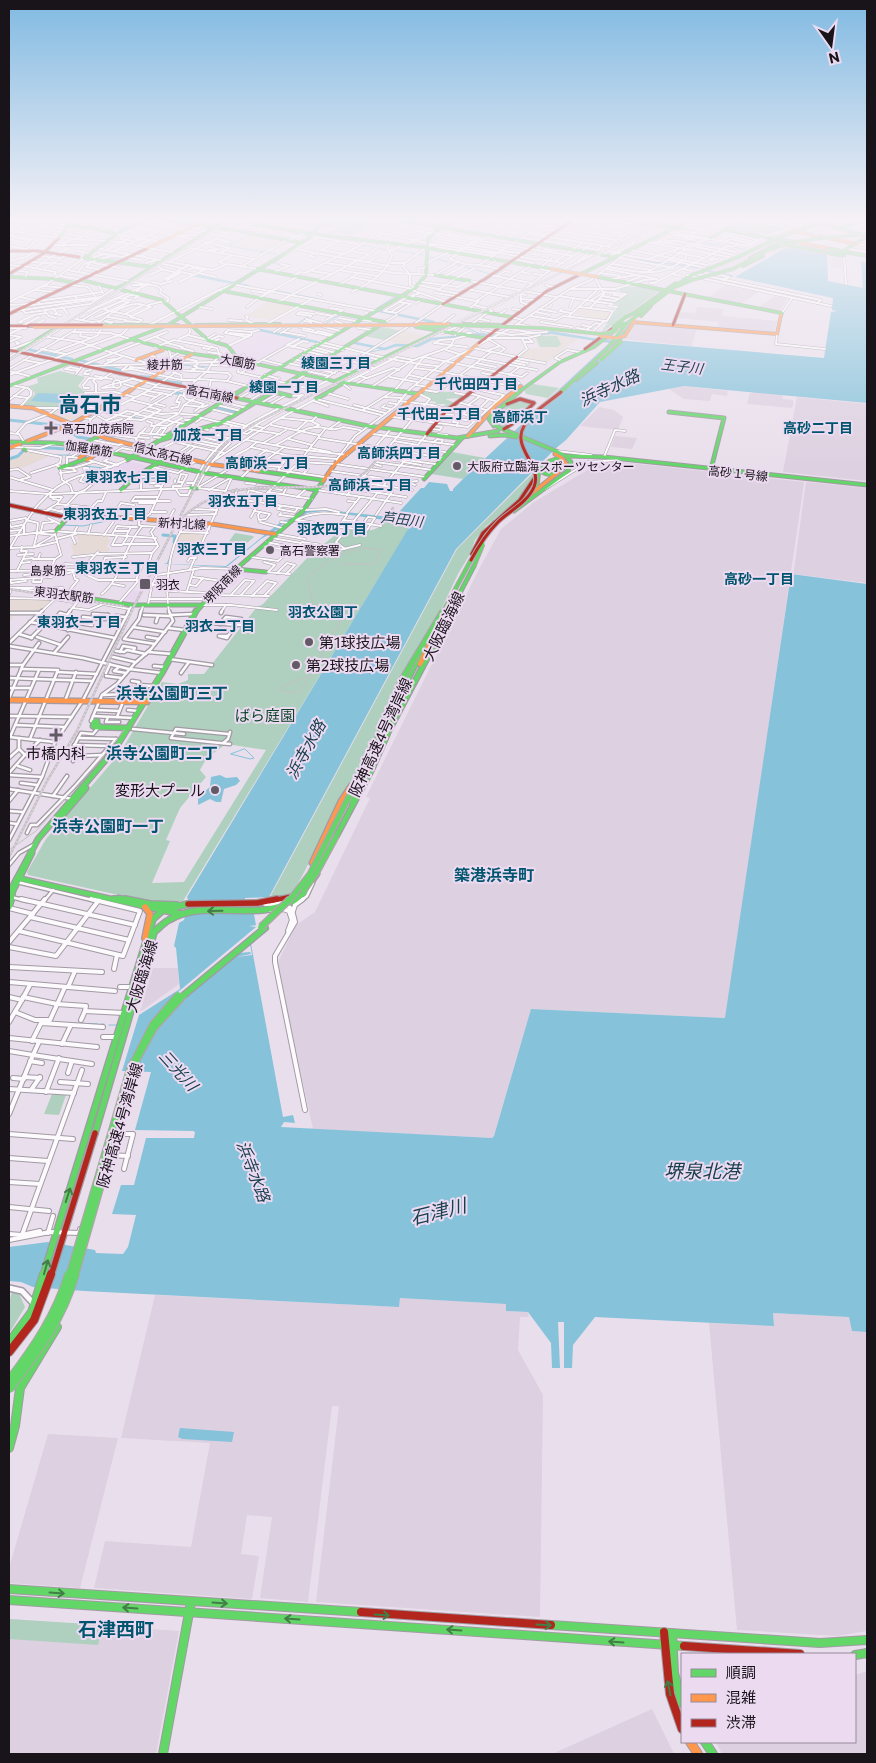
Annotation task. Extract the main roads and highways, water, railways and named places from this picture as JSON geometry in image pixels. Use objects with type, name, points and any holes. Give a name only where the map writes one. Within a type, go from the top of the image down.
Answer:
[{"type":"main road","points":[[11,312],[37,302]]},
{"type":"main road","points":[[165,302],[190,326],[212,341],[228,346],[239,360]]},
{"type":"main road","points":[[10,385],[29,376],[165,327],[205,302]]},
{"type":"main road","points":[[280,302],[321,311],[320,323]]},
{"type":"main road","points":[[32,325],[165,327],[238,324],[263,327],[320,323],[375,311],[400,302]]},
{"type":"main road","points":[[439,302],[471,307],[479,311],[511,317]]},
{"type":"main road","name":"堺阪南線","points":[[153,689],[194,614],[234,568],[250,557],[271,535],[312,499],[323,479],[336,462],[373,434],[445,372],[456,367],[462,355],[477,346],[489,331],[531,302]]},
{"type":"main road","name":"大阪臨海線","points":[[514,436],[496,426],[493,420],[495,413],[518,387],[554,366],[594,347],[602,338],[650,302]]},
{"type":"main road","name":"阪神高速4号湾岸線","points":[[9,1381],[39,1341],[61,1300],[129,1070],[143,1036],[172,1000],[266,922],[295,895],[316,864],[381,730],[401,682],[435,627],[478,547],[496,524],[530,493],[535,483],[535,472],[520,443],[522,429],[610,346],[626,324],[655,302]]},
{"type":"main road","points":[[673,325],[682,302]]},
{"type":"main road","points":[[629,320],[777,334],[782,313],[727,302]]},
{"type":"main road","name":"阪神高速4号湾岸線","points":[[9,1389],[45,1342],[70,1292],[134,1070],[148,1036],[176,1002],[274,920],[304,890],[320,864],[386,732],[404,682],[432,639],[484,542],[496,526],[530,497],[538,483],[538,471],[523,443],[522,437],[525,429],[612,346],[629,324],[651,305]]},
{"type":"main road","points":[[610,346],[616,334],[613,327],[629,320],[651,305]]},
{"type":"main road","points":[[573,329],[598,334],[610,333],[651,305]]},
{"type":"main road","points":[[573,329],[611,338],[625,336],[628,334],[633,322],[651,305]]},
{"type":"main road","points":[[604,356],[636,312]]},
{"type":"main road","name":"大阪臨海線","points":[[295,895],[305,880],[351,786],[386,732],[431,650],[487,537],[498,525],[568,471],[571,462],[567,457],[494,427],[489,417],[518,387],[560,360],[579,352],[629,320]]},
{"type":"main road","points":[[165,438],[179,437],[213,428],[259,403],[281,366],[336,334],[320,323],[263,327],[251,322],[226,327]]},
{"type":"main road","points":[[9,326],[320,323],[451,325]]},
{"type":"main road","points":[[198,325],[226,327],[320,323],[416,323],[489,331]]},
{"type":"main road","points":[[32,325],[416,323],[573,329],[590,331],[602,338]]},
{"type":"main road","points":[[416,323],[440,332],[462,334],[547,326],[602,338]]},
{"type":"main road","points":[[190,326],[416,323],[489,331]]},
{"type":"main road","points":[[134,456],[165,438],[209,407],[248,386],[267,387],[288,384],[383,324]]},
{"type":"main road","points":[[462,334],[463,324],[472,324],[489,331]]},
{"type":"main road","points":[[98,327],[137,327],[148,325],[165,327]]},
{"type":"main road","points":[[17,350],[39,341],[59,327]]},
{"type":"main road","points":[[512,328],[573,329],[614,336],[621,339],[621,343],[576,380]]},
{"type":"main road","points":[[573,329],[601,337],[609,343],[582,372]]},
{"type":"main road","points":[[462,334],[489,331]]},
{"type":"main road","points":[[329,379],[352,373],[440,332]]},
{"type":"main road","name":"大園筋","points":[[131,339],[167,347],[184,355],[199,359],[219,356],[255,364],[281,366],[320,363],[329,379],[344,384],[374,386],[419,394]]},
{"type":"main road","points":[[133,365],[167,347]]},
{"type":"main road","points":[[17,350],[68,362]]},
{"type":"main road","points":[[26,442],[100,411],[135,387],[146,376],[156,375],[165,366],[184,355]]},
{"type":"main road","points":[[380,428],[402,431],[437,422],[458,402],[469,395],[475,386],[513,358]]},
{"type":"main road","points":[[10,385],[68,362]]},
{"type":"main road","name":"高石南線","points":[[68,362],[81,369],[92,369],[115,376],[146,376],[157,385],[183,391],[206,391],[259,403],[283,412],[292,411],[380,428]]},
{"type":"main road","points":[[315,400],[344,384]]},
{"type":"main road","points":[[248,386],[267,387],[290,396]]},
{"type":"main road","points":[[425,478],[450,444],[460,439],[502,430],[517,423],[536,406],[536,401],[522,393],[518,387],[491,410],[468,436],[445,435]]},
{"type":"main road","points":[[495,413],[516,399],[528,399],[534,402],[534,405],[521,417],[502,430]]},
{"type":"main road","name":"信太高石線","points":[[9,406],[33,408],[122,443],[158,450],[196,461],[323,479]]},
{"type":"main road","points":[[669,412],[724,418],[711,469]]},
{"type":"main road","points":[[437,422],[445,435],[460,439],[501,434],[514,436]]},
{"type":"main road","points":[[437,422],[460,439]]},
{"type":"main road","points":[[380,428],[402,431]]},
{"type":"main road","points":[[78,459],[92,440],[101,435]]},
{"type":"main road","name":"伽羅橋筋","points":[[9,446],[26,442],[56,443],[115,452],[127,458],[134,456],[155,464],[187,466],[202,472],[246,480],[256,485],[316,490]]},
{"type":"main road","name":"大阪臨海線","points":[[9,1352],[34,1320],[46,1292],[124,1025],[154,932],[164,921],[181,914],[290,910],[304,896],[314,883],[336,833],[472,554],[493,524],[560,474],[567,465],[553,451]]},
{"type":"main road","points":[[62,467],[78,459],[86,459],[98,453]]},
{"type":"main road","points":[[121,490],[155,464],[174,454]]},
{"type":"main road","points":[[568,457],[606,458]]},
{"type":"main road","points":[[528,497],[537,485],[539,470],[546,464],[559,458],[543,470],[543,473],[554,474],[567,465]]},
{"type":"main road","name":"高砂１号線","points":[[606,458],[867,486]]},
{"type":"main road","name":"高砂１号線","points":[[606,458],[711,469]]},
{"type":"main road","points":[[472,554],[477,542],[487,528],[528,493],[534,483],[535,472]]},
{"type":"main road","name":"新村北線","points":[[9,505],[70,517],[94,516],[167,522],[186,519],[195,523],[271,535]]},
{"type":"main road","points":[[55,535],[60,524],[70,517]]},
{"type":"main road","points":[[182,530],[186,519]]},
{"type":"main road","points":[[431,650],[484,542]]},
{"type":"main road","points":[[234,568],[267,572]]},
{"type":"main road","name":"東羽衣駅筋","points":[[61,593],[119,603],[130,607],[201,606]]},
{"type":"main road","name":"堺阪南線","points":[[18,878],[42,838],[113,752],[119,738],[131,728],[138,711],[153,689],[201,606]]},
{"type":"main road","points":[[420,664],[432,639]]},
{"type":"main road","points":[[304,890],[317,872],[377,759],[386,732],[406,687]]},
{"type":"main road","points":[[9,699],[82,701],[101,698],[124,701],[146,700]]},
{"type":"main road","name":"堺阪南線","points":[[9,907],[10,895],[34,844],[115,754],[146,700]]},
{"type":"main road","points":[[94,719],[93,727],[117,725],[131,728]]},
{"type":"main road","points":[[146,906],[279,901],[295,895],[341,801],[351,786]]},
{"type":"main road","points":[[18,878],[181,914]]},
{"type":"main road","points":[[162,911],[180,905]]},
{"type":"main road","points":[[144,944],[150,914],[146,906]]},
{"type":"main road","name":"大阪臨海線","points":[[9,1343],[32,1312],[35,1304],[117,1037],[124,1025],[124,1013],[144,944],[153,919],[162,911]]},
{"type":"main road","points":[[9,1448],[15,1426],[20,1388],[55,1330],[70,1292]]},
{"type":"main road","points":[[9,1590],[820,1643],[867,1640]]},
{"type":"main road","points":[[9,1600],[784,1653]]},
{"type":"main road","points":[[162,1754],[191,1602]]},
{"type":"main road","points":[[664,1632],[671,1700],[681,1726]]},
{"type":"main road","points":[[672,1633],[674,1673],[681,1699]]},
{"type":"main road","points":[[691,1743],[698,1754]]},
{"type":"main road","points":[[706,1743],[713,1754]]},
{"type":"water","name":"堺泉北港","points":[[833,302],[867,302],[867,403],[684,386],[600,402],[566,440],[456,549],[269,897],[245,898],[243,914],[254,914],[257,931],[249,933],[283,1117],[293,1115],[295,1123],[284,1122],[281,1127],[492,1138],[531,1009],[725,1018],[791,574],[867,584],[867,1332],[852,1331],[849,1317],[773,1313],[774,1326],[595,1317],[573,1345],[572,1368],[564,1368],[564,1322],[558,1322],[560,1368],[552,1368],[551,1343],[528,1312],[506,1311],[506,1304],[400,1298],[399,1307],[84,1291],[33,1287],[21,1282],[9,1281],[9,1247],[48,1242],[95,1250],[96,1253],[123,1254],[128,1247],[136,1215],[112,1214],[121,1185],[134,1185],[146,1138],[194,1138],[195,1132],[193,1131],[135,1130],[151,1072],[122,1071],[139,1015],[180,989],[176,948],[174,946],[179,923],[184,920],[189,902],[187,897],[411,524],[324,511],[307,513],[301,518],[285,521],[278,529],[261,539],[226,567],[164,564],[167,563],[172,551],[168,564],[226,566],[282,521],[300,516],[305,511],[328,510],[407,519],[409,514],[399,512],[421,488],[424,488],[429,482],[447,484],[450,491],[453,491],[463,479],[609,343],[551,334],[529,337],[499,338],[529,336],[552,331],[592,338],[824,358],[831,312],[837,311],[832,310]]},
{"type":"water","points":[[38,393],[67,394],[60,403],[31,401]]},
{"type":"water","name":"変形大プール","points":[[220,775],[226,778],[237,777],[240,781],[236,785],[224,789],[221,802],[210,799],[198,805],[198,797],[210,787],[211,777]]},
{"type":"water","points":[[180,1428],[234,1432],[232,1442],[182,1439],[178,1437]]},
{"type":"waterway","points":[[374,310],[386,302]]},
{"type":"waterway","points":[[379,311],[434,322]]},
{"type":"waterway","points":[[325,324],[341,314]]},
{"type":"waterway","points":[[286,324],[297,324],[308,317]]},
{"type":"waterway","name":"王子川","points":[[467,328],[480,334]]},
{"type":"waterway","name":"王子川","points":[[260,330],[317,342]]},
{"type":"waterway","name":"王子川","points":[[355,343],[385,349],[396,345],[417,346],[432,339],[482,334],[498,338]]},
{"type":"waterway","points":[[21,348],[59,356]]},
{"type":"waterway","name":"王子川","points":[[370,352],[385,349]]},
{"type":"waterway","points":[[61,357],[72,359]]},
{"type":"waterway","points":[[79,360],[120,370],[118,374],[122,375],[150,377]]},
{"type":"waterway","points":[[182,365],[193,366]]},
{"type":"waterway","points":[[198,366],[209,367]]},
{"type":"waterway","points":[[153,378],[162,380]]},
{"type":"waterway","points":[[164,381],[181,383],[179,385],[186,387],[184,388]]},
{"type":"waterway","points":[[175,393],[184,394]]},
{"type":"waterway","points":[[216,407],[236,412]]},
{"type":"waterway","points":[[132,417],[143,419]]},
{"type":"waterway","name":"芦田川","points":[[9,420],[62,426],[78,437],[97,440]]},
{"type":"waterway","points":[[34,448],[71,449],[80,447],[89,450]]},
{"type":"waterway","points":[[9,459],[18,456],[24,450]]},
{"type":"waterway","points":[[57,455],[68,455],[74,450]]},
{"type":"waterway","points":[[71,465],[77,466]]},
{"type":"waterway","points":[[85,466],[103,468]]},
{"type":"waterway","points":[[108,469],[116,473]]},
{"type":"waterway","points":[[117,473],[133,477]]},
{"type":"waterway","points":[[135,479],[165,478]]},
{"type":"waterway","points":[[158,518],[166,517]]},
{"type":"waterway","points":[[62,525],[83,526],[116,519]]},
{"type":"waterway","name":"芦田川","points":[[163,535],[175,536],[174,542]]},
{"type":"waterway","points":[[245,749],[254,758],[250,759],[231,754],[245,749]]},
{"type":"waterway","name":"三光川","points":[[51,1022],[98,1024]]},
{"type":"waterway","name":"三光川","points":[[109,1025],[118,1025]]},
{"type":"tunnel","points":[[274,486],[286,486]]},
{"type":"tram line","points":[[309,676],[283,686],[280,690],[292,693],[301,691],[340,622],[333,612],[313,604],[307,578],[322,566],[341,555],[362,549],[381,551],[375,562],[370,564],[340,564]]},
{"type":"tram line","points":[[9,850],[36,831],[101,759],[124,730]]},
{"type":"railway","points":[[9,359],[99,302]]},
{"type":"railway","points":[[9,857],[47,781],[77,731],[134,606],[207,464],[226,442],[257,422],[501,302]]},
{"type":"railway","points":[[183,517],[198,505],[230,492],[262,488],[321,487],[344,483],[363,474],[381,454]]},
{"type":"railway","points":[[388,515],[393,508]]},
{"type":"railway","points":[[9,589],[123,606]]},
{"type":"place","name":"高石加茂病院","points":[[51,428]]},
{"type":"place","name":"大阪府立臨海スポーツセンター","points":[[457,466]]},
{"type":"place","name":"高石警察署","points":[[270,550]]},
{"type":"place","name":"羽衣","points":[[145,584]]},
{"type":"place","name":"第1球技広場","points":[[309,642]]},
{"type":"place","name":"第2球技広場","points":[[296,665]]},
{"type":"place","name":"市橋内科","points":[[56,735]]},
{"type":"place","name":"変形大プール","points":[[215,790]]},
{"type":"district","name":"綾園三丁目","points":[[336,362]]},
{"type":"district","name":"千代田四丁目","points":[[476,383]]},
{"type":"district","name":"綾園一丁目","points":[[284,386]]},
{"type":"district","name":"高石市","points":[[90,403]]},
{"type":"district","name":"千代田二丁目","points":[[439,413]]},
{"type":"district","name":"高師浜丁","points":[[520,416]]},
{"type":"district","name":"高砂二丁目","points":[[818,427]]},
{"type":"district","name":"加茂一丁目","points":[[208,434]]},
{"type":"district","name":"高師浜四丁目","points":[[399,452]]},
{"type":"district","name":"高師浜一丁目","points":[[267,462]]},
{"type":"district","name":"東羽衣七丁目","points":[[127,476]]},
{"type":"district","name":"高師浜二丁目","points":[[370,484]]},
{"type":"district","name":"羽衣五丁目","points":[[243,500]]},
{"type":"district","name":"東羽衣五丁目","points":[[105,513]]},
{"type":"district","name":"羽衣四丁目","points":[[332,528]]},
{"type":"district","name":"羽衣三丁目","points":[[212,548]]},
{"type":"district","name":"東羽衣三丁目","points":[[117,567]]},
{"type":"district","name":"高砂一丁目","points":[[759,578]]},
{"type":"district","name":"羽衣公園丁","points":[[323,611]]},
{"type":"district","name":"東羽衣一丁目","points":[[79,621]]},
{"type":"district","name":"羽衣二丁目","points":[[220,625]]},
{"type":"district","name":"浜寺公園町三丁","points":[[172,692]]},
{"type":"district","name":"浜寺公園町二丁","points":[[162,752]]},
{"type":"district","name":"浜寺公園町一丁","points":[[108,825]]},
{"type":"district","name":"築港浜寺町","points":[[494,874]]},
{"type":"district","name":"石津西町","points":[[116,1628]]},
{"type":"water label","name":"浜寺水路","points":[[609,387]]},
{"type":"water label","name":"浜寺水路","points":[[305,749]]},
{"type":"water label","name":"浜寺水路","points":[[254,1171]]},
{"type":"water label","name":"石津川","points":[[438,1211]]},
{"type":"park label","name":"ばら庭園","points":[[265,715]]}]
